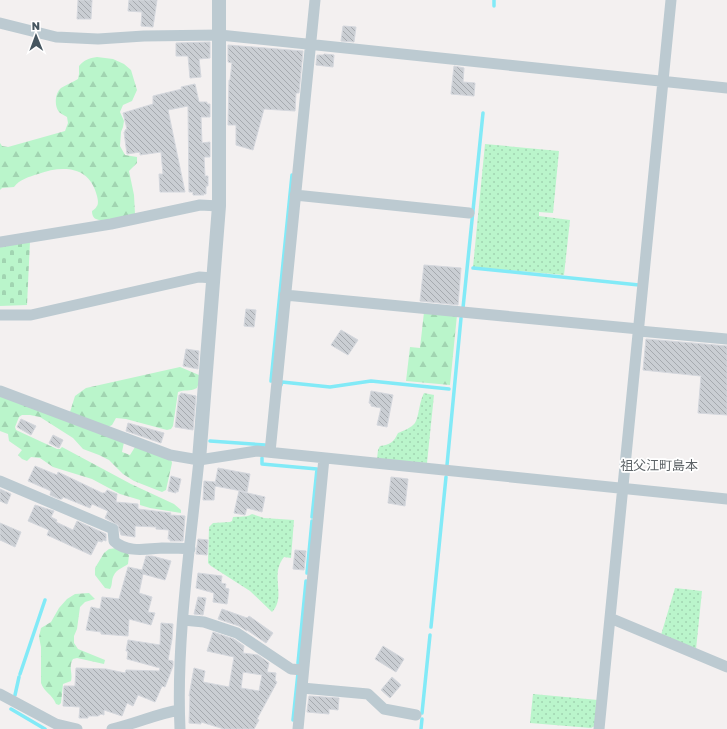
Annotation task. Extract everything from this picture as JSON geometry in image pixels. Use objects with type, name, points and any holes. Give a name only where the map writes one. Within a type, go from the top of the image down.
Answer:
[{"type":"street","points":[[180,729],[180,672],[183,620],[199,460],[220,206],[219,0]]},
{"type":"street","points":[[270,452],[315,0]]},
{"type":"street","points":[[599,729],[671,0]]},
{"type":"street","points":[[0,23],[56,37],[98,39],[144,36],[220,35],[727,88]]},
{"type":"street","points":[[295,196],[469,213]]},
{"type":"street","points":[[0,242],[111,224],[200,205],[220,206]]},
{"type":"street","points":[[0,315],[31,315],[199,277],[214,278]]},
{"type":"street","points":[[286,295],[727,339]]},
{"type":"street","points":[[0,391],[170,455],[199,460],[257,451],[727,499]]},
{"type":"street","points":[[298,729],[324,458]]},
{"type":"street","points":[[0,481],[113,529],[114,541],[118,545],[138,550],[162,548],[190,549]]},
{"type":"street","points":[[610,618],[727,667]]},
{"type":"street","points":[[183,620],[204,622],[237,632],[291,669],[303,670]]},
{"type":"street","points":[[302,688],[368,694],[384,709],[416,715]]},
{"type":"street","points":[[0,694],[56,724],[77,729]]},
{"type":"street","points":[[112,729],[133,724],[162,713],[179,710]]},
{"type":"green space","points":[[97,57],[113,59],[124,64],[131,70],[137,90],[132,101],[123,105],[120,112],[124,121],[121,132],[120,146],[125,155],[137,157],[137,163],[129,171],[134,195],[135,214],[109,220],[100,220],[95,218],[92,211],[97,207],[98,201],[93,186],[82,173],[74,170],[57,169],[47,171],[31,176],[19,182],[14,187],[2,188],[0,190],[0,143],[2,146],[8,147],[65,131],[68,123],[67,117],[60,113],[57,109],[57,93],[61,88],[78,79],[79,66],[81,64],[87,60]]},
{"type":"green space","points":[[485,144],[559,151],[553,213],[539,212],[539,216],[570,220],[564,275],[473,267]]},
{"type":"green space","points":[[30,241],[27,305],[0,306],[0,247]]},
{"type":"green space","points":[[424,312],[457,315],[450,385],[406,381],[410,347],[420,348]]},
{"type":"green space","points":[[180,367],[199,375],[199,382],[197,388],[178,392],[173,426],[171,429],[167,430],[126,419],[116,418],[112,425],[108,427],[70,412],[75,396],[86,388]]},
{"type":"green space","points":[[424,393],[434,395],[427,463],[377,459],[380,446],[391,442],[395,439],[398,433],[409,428],[415,423]]},
{"type":"green space","points":[[0,396],[124,442],[122,452],[130,455],[135,447],[171,459],[172,463],[166,490],[162,492],[134,481],[123,474],[109,460],[83,449],[73,438],[40,417],[22,415],[19,417],[15,427],[16,430],[57,449],[62,447],[131,484],[174,504],[181,510],[181,513],[140,505],[140,500],[120,494],[92,479],[53,467],[40,458],[31,457],[27,461],[22,459],[18,455],[22,450],[9,441],[8,434],[0,431]]},
{"type":"green space","points":[[252,514],[264,518],[294,520],[291,558],[284,557],[280,564],[278,571],[278,599],[272,612],[250,591],[208,563],[209,527],[213,523],[230,522],[232,521],[233,517]]},
{"type":"green space","points":[[117,548],[126,551],[129,555],[128,564],[115,573],[110,589],[105,588],[95,575],[95,568],[104,553],[109,549]]},
{"type":"green space","points":[[675,588],[702,591],[696,649],[661,635]]},
{"type":"green space","points":[[89,593],[95,599],[85,602],[80,607],[74,643],[78,649],[105,660],[104,664],[77,658],[73,659],[71,665],[71,681],[63,684],[61,703],[59,705],[56,704],[41,683],[41,647],[39,637],[41,628],[51,622],[59,608],[67,599],[75,594]]},
{"type":"green space","points":[[533,694],[598,700],[595,726],[591,728],[530,723]]},
{"type":"building","points":[[78,0],[92,0],[91,19],[77,19]]},
{"type":"building","points":[[129,0],[157,0],[153,27],[141,26],[142,12],[128,11]]},
{"type":"building","points":[[343,26],[356,27],[354,42],[341,41]]},
{"type":"building","points":[[210,42],[210,58],[199,59],[201,77],[190,78],[188,56],[176,56],[176,43]]},
{"type":"building","points":[[228,45],[303,51],[299,93],[296,93],[295,111],[264,109],[253,150],[236,145],[236,125],[228,125],[229,80],[232,63],[228,62]]},
{"type":"building","points":[[317,55],[334,55],[333,67],[316,65]]},
{"type":"building","points":[[454,66],[464,68],[463,82],[475,83],[474,96],[451,94]]},
{"type":"building","points":[[195,84],[199,102],[207,102],[207,104],[210,104],[210,117],[201,117],[202,143],[210,142],[210,157],[204,157],[205,176],[208,176],[206,194],[193,195],[193,192],[189,192],[188,106],[168,110],[185,192],[160,192],[159,174],[163,174],[161,152],[140,155],[140,152],[127,154],[124,132],[127,129],[123,113],[153,104],[153,96],[182,89],[181,87]]},
{"type":"building","points":[[424,265],[461,268],[458,305],[420,301]]},
{"type":"building","points":[[246,309],[256,310],[254,327],[244,326]]},
{"type":"building","points":[[341,330],[358,340],[348,355],[331,345]]},
{"type":"building","points":[[646,339],[727,346],[727,415],[698,413],[701,376],[643,370]]},
{"type":"building","points":[[186,349],[199,351],[198,369],[183,366]]},
{"type":"building","points":[[371,391],[393,395],[387,427],[377,425],[381,408],[371,406],[369,403]]},
{"type":"building","points":[[181,393],[196,396],[193,430],[175,427],[179,395]]},
{"type":"building","points":[[21,419],[36,426],[31,435],[17,427]]},
{"type":"building","points":[[128,423],[164,433],[161,443],[126,431]]},
{"type":"building","points":[[53,435],[63,440],[59,448],[49,443]]},
{"type":"building","points":[[35,466],[57,475],[58,472],[102,493],[105,493],[107,490],[117,494],[116,502],[138,504],[138,509],[171,513],[170,515],[185,516],[183,541],[170,541],[170,539],[168,539],[169,530],[156,529],[156,527],[135,526],[135,537],[121,535],[118,525],[105,518],[108,511],[92,504],[90,508],[63,497],[62,499],[59,499],[50,495],[51,491],[28,481]]},
{"type":"building","points":[[218,468],[250,474],[247,492],[215,486],[214,500],[203,500],[204,481],[215,482],[215,484]]},
{"type":"building","points":[[171,476],[181,479],[178,492],[176,491],[176,493],[168,491]]},
{"type":"building","points":[[391,477],[408,479],[405,506],[388,503]]},
{"type":"building","points":[[0,489],[11,494],[7,504],[0,501]]},
{"type":"building","points":[[239,491],[265,497],[262,512],[247,508],[245,515],[234,513]]},
{"type":"building","points":[[35,505],[54,511],[51,517],[57,520],[56,522],[73,530],[77,521],[106,534],[106,541],[98,541],[91,555],[47,535],[49,530],[28,521]]},
{"type":"building","points":[[0,523],[21,532],[15,547],[0,540]]},
{"type":"building","points":[[198,539],[208,540],[207,555],[196,554]]},
{"type":"building","points":[[295,550],[306,551],[304,570],[293,569]]},
{"type":"building","points":[[146,556],[171,561],[165,580],[143,574],[139,593],[152,597],[148,612],[155,613],[151,625],[129,619],[128,636],[101,634],[101,632],[86,630],[91,607],[100,609],[102,597],[119,599],[128,567],[142,570]]},
{"type":"building","points":[[198,573],[222,576],[221,583],[226,584],[225,588],[229,589],[227,604],[213,602],[214,593],[196,588]]},
{"type":"building","points":[[198,597],[206,598],[203,615],[194,614]]},
{"type":"building","points":[[222,609],[247,618],[249,616],[273,633],[266,643],[239,626],[218,619]]},
{"type":"building","points":[[161,623],[173,624],[168,660],[173,661],[173,666],[165,687],[162,686],[155,702],[138,695],[133,706],[127,703],[122,716],[104,710],[104,715],[88,716],[88,718],[79,718],[80,707],[63,706],[64,686],[75,686],[76,668],[106,669],[125,673],[126,670],[159,671],[160,668],[127,659],[128,651],[126,651],[128,640],[160,645]]},
{"type":"building","points":[[213,632],[234,639],[244,646],[243,653],[258,655],[269,663],[267,672],[276,673],[275,680],[277,682],[257,719],[259,720],[254,729],[224,729],[201,722],[201,724],[189,723],[189,696],[194,668],[205,671],[203,682],[229,687],[234,657],[207,651]],"holes":[[[243,672],[262,675],[259,691],[241,688]]]},
{"type":"building","points":[[383,646],[404,659],[396,672],[375,659]]},
{"type":"building","points":[[392,677],[401,685],[390,698],[381,690]]},
{"type":"building","points":[[309,696],[339,698],[338,710],[329,709],[329,714],[307,712]]},
{"type":"waterway","points":[[494,0],[494,6]]},
{"type":"waterway","points":[[463,308],[483,113]]},
{"type":"waterway","points":[[271,381],[292,175]]},
{"type":"waterway","points":[[473,268],[639,285]]},
{"type":"waterway","points":[[447,465],[461,318]]},
{"type":"waterway","points":[[281,385],[282,382],[330,387],[371,381],[449,389]]},
{"type":"waterway","points":[[210,441],[265,445]]},
{"type":"waterway","points":[[262,458],[262,464],[317,469],[312,517]]},
{"type":"waterway","points":[[431,627],[446,477]]},
{"type":"waterway","points":[[307,573],[312,521]]},
{"type":"waterway","points":[[298,663],[306,581]]},
{"type":"waterway","points":[[20,674],[45,600]]},
{"type":"waterway","points":[[422,713],[430,635]]},
{"type":"waterway","points":[[293,720],[298,673]]},
{"type":"waterway","points":[[15,695],[19,677]]},
{"type":"waterway","points":[[11,709],[45,729]]},
{"type":"waterway","points":[[421,729],[422,719]]},
{"type":"district","name":"祖父江町島本","points":[[659,465]]}]
